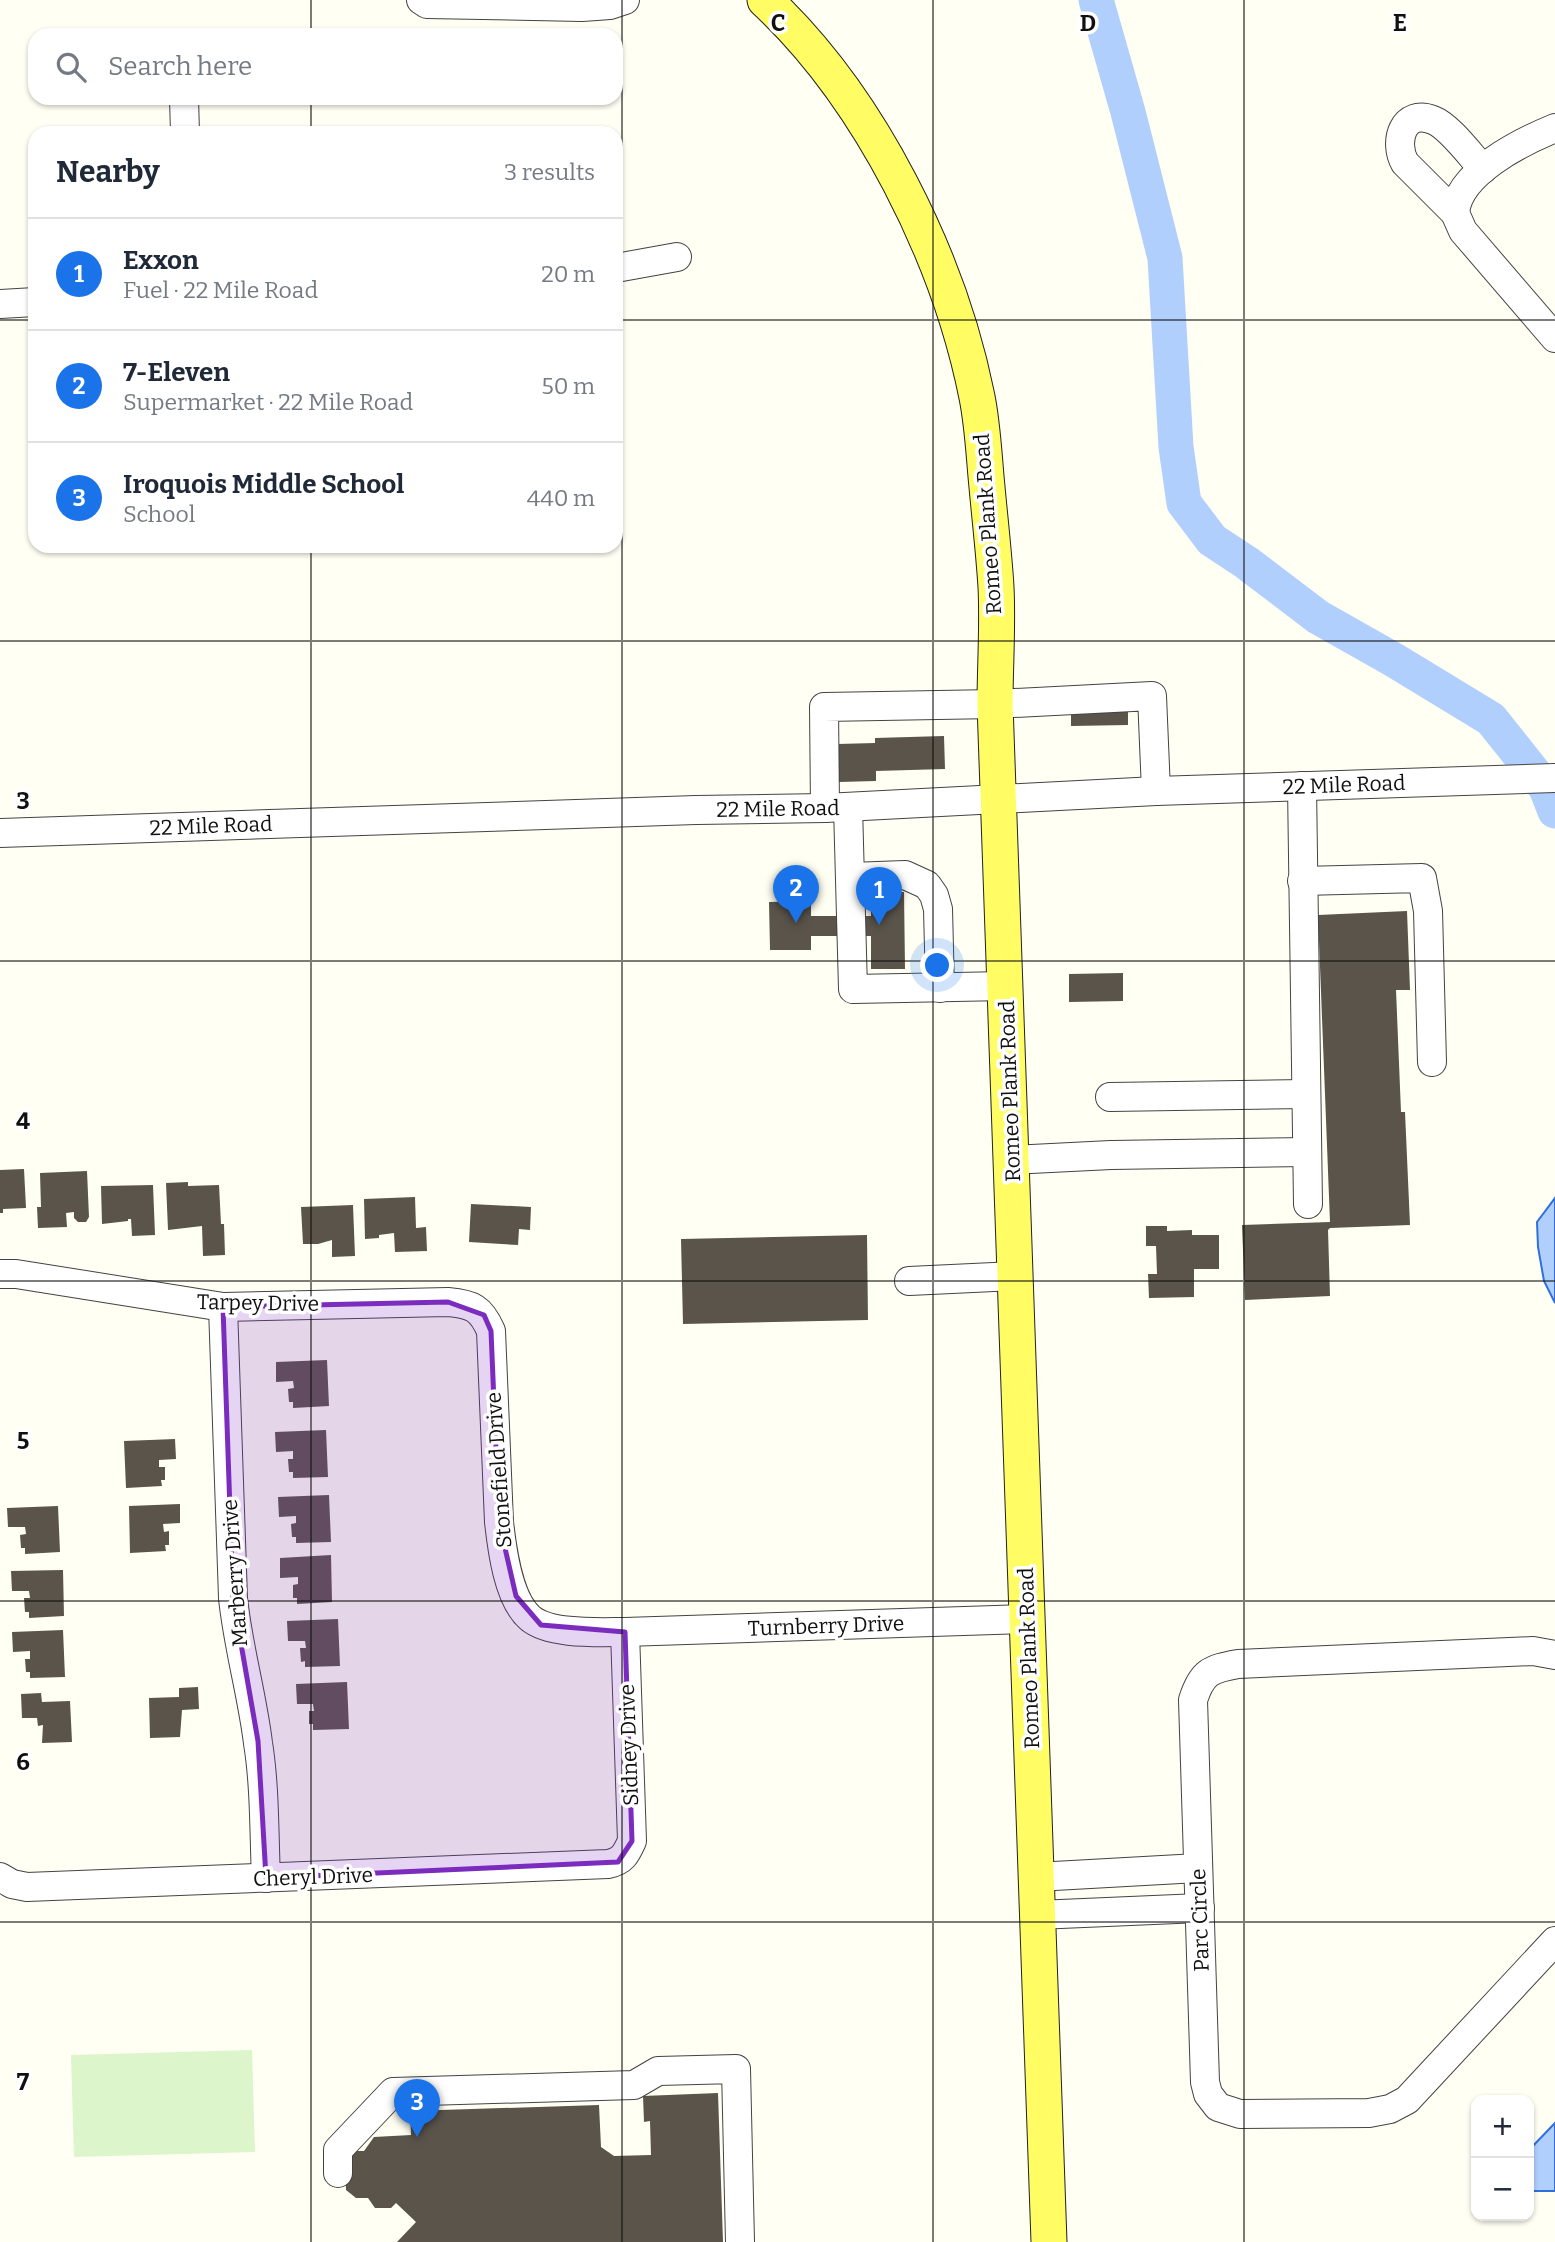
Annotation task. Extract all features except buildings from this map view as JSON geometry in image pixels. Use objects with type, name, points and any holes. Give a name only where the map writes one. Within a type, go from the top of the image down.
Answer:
[{"type":"main road","name":"Romeo Plank Road","points":[[765,0],[841,89],[883,153],[918,220],[946,287],[967,352],[982,432],[996,589],[995,704],[1049,2242]]},
{"type":"street","points":[[422,0],[427,4],[582,7],[610,5],[625,0]]},
{"type":"street","points":[[184,105],[185,126]]},
{"type":"street","points":[[1483,169],[1443,126],[1434,120],[1422,117],[1406,124],[1401,132],[1399,153],[1405,163],[1455,213],[1463,231],[1555,338]]},
{"type":"street","points":[[1455,213],[1458,195],[1483,169],[1520,145],[1555,128]]},
{"type":"street","points":[[623,267],[677,257]]},
{"type":"street","points":[[0,304],[28,302]]},
{"type":"street","points":[[1006,986],[853,989],[851,877],[836,808],[824,708],[995,704],[1152,696],[1156,791]]},
{"type":"street","name":"22 Mile Road","points":[[0,833],[836,808],[1156,791],[1555,778]]},
{"type":"street","points":[[1302,786],[1308,1204]]},
{"type":"street","points":[[851,877],[905,875],[927,885],[934,895],[938,909],[940,988]]},
{"type":"street","points":[[1302,881],[1422,878],[1427,911],[1432,1062]]},
{"type":"street","points":[[1110,1097],[1306,1094]]},
{"type":"street","points":[[1012,1160],[1111,1155],[1307,1152]]},
{"type":"street","name":"Tarpey Drive","points":[[0,1274],[16,1274],[223,1307],[448,1302],[475,1308]]},
{"type":"street","points":[[909,1281],[1016,1276]]},
{"type":"street","name":"Marberry Drive","points":[[223,1307],[233,1598],[236,1633],[258,1741],[266,1878]]},
{"type":"street","name":"Stonefield Drive","points":[[475,1308],[484,1315],[491,1331],[502,1550],[521,1608],[541,1625],[575,1630],[625,1632]]},
{"type":"street","name":"Turnberry Drive","points":[[625,1632],[1027,1619]]},
{"type":"street","name":"Sidney Drive","points":[[625,1632],[632,1841],[625,1856]]},
{"type":"street","name":"Parc Circle","points":[[1555,1655],[1534,1651],[1238,1664],[1205,1674],[1198,1684],[1193,1700],[1205,2082],[1208,2094],[1217,2107],[1240,2114],[1368,2113],[1390,2109],[1406,2100],[1555,1941]]},
{"type":"street","name":"Cheryl Drive","points":[[0,1877],[12,1884],[27,1887],[608,1864],[618,1862],[625,1856]]},
{"type":"street","points":[[1036,1878],[1199,1868]]},
{"type":"street","points":[[1037,1915],[1200,1908]]},
{"type":"street","points":[[338,2173],[338,2150],[393,2092],[634,2085],[658,2071],[736,2069],[740,2242]]},
{"type":"highlighted area","points":[[448,1302],[484,1315],[491,1331],[499,1522],[516,1596],[541,1625],[625,1632],[632,1841],[618,1862],[266,1878],[258,1741],[233,1598],[223,1307]]},
{"type":"green space","points":[[252,2050],[255,2152],[74,2157],[71,2055]]},
{"type":"water","points":[[1555,1198],[1555,1303],[1544,1281],[1537,1222]]},
{"type":"water","points":[[1555,2123],[1555,2191],[1534,2191],[1534,2145]]},
{"type":"waterway","points":[[1096,0],[1165,258],[1176,447],[1184,503],[1212,540],[1318,617],[1491,719],[1546,788],[1555,811]]},
{"type":"place","name":"7-Eleven","points":[[796,923]]},
{"type":"place","name":"Exxon","points":[[879,925]]},
{"type":"place","name":"Iroquois Middle School","points":[[417,2137]]}]
